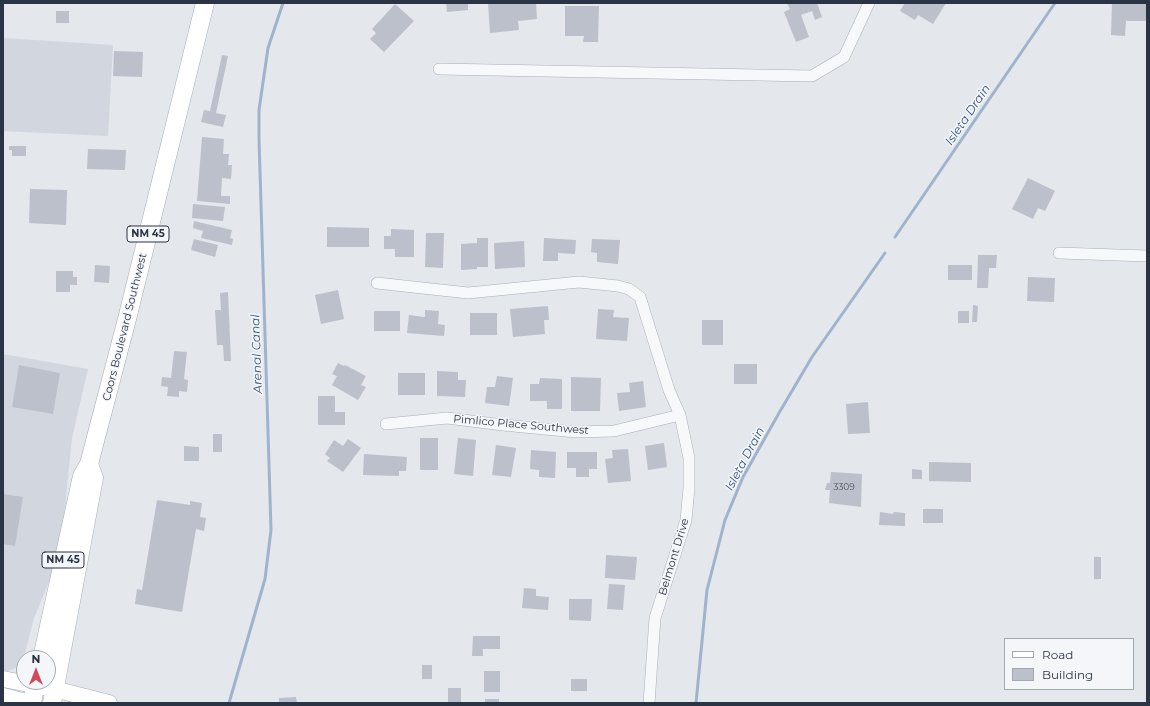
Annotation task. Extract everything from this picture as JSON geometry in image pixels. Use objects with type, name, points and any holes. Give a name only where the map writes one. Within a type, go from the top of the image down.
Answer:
[{"type":"main road","name":"Coors Boulevard Southwest","points":[[44,650],[82,476],[89,464],[127,320],[205,3]]},
{"type":"main road","name":"Coors Boulevard Southwest","points":[[53,696],[94,478],[89,464]]},
{"type":"main road","points":[[31,703],[34,690]]},
{"type":"street","points":[[439,69],[812,76],[844,57],[869,3]]},
{"type":"street","points":[[1059,253],[1147,256]]},
{"type":"street","name":"Belmont Drive","points":[[377,283],[468,293],[579,282],[618,286],[629,289],[640,298],[669,390],[680,416],[689,458],[689,488],[686,520],[655,618],[649,703]]},
{"type":"street","name":"Pimlico Place Southwest","points":[[386,424],[447,418],[503,425],[584,432],[614,431],[680,416]]},
{"type":"street","points":[[3,679],[16,681]]},
{"type":"street","points":[[44,690],[53,696],[109,703]]},
{"type":"street","points":[[3,696],[31,703]]},
{"type":"shaded area","points":[[3,38],[113,45],[108,136],[3,131]]},
{"type":"shaded area","points":[[3,354],[88,369],[72,438],[63,527],[51,577],[34,618],[26,650],[16,650],[16,668],[3,672]]},
{"type":"building","points":[[446,3],[468,3],[468,10],[447,12]]},
{"type":"building","points":[[536,3],[537,19],[518,21],[519,30],[490,33],[488,4]]},
{"type":"building","points":[[787,3],[817,3],[822,17],[815,20],[812,11],[801,15],[809,37],[796,42],[784,12],[790,9]]},
{"type":"building","points":[[905,3],[946,3],[933,24],[918,15],[915,20],[900,11]]},
{"type":"building","points":[[1112,3],[1147,3],[1147,21],[1126,21],[1125,36],[1111,35]]},
{"type":"building","points":[[395,4],[414,21],[384,52],[370,39],[376,33],[372,29]]},
{"type":"building","points":[[565,6],[599,6],[598,42],[583,42],[584,36],[565,36]]},
{"type":"building","points":[[56,11],[69,11],[69,23],[56,23]]},
{"type":"building","points":[[114,51],[143,52],[142,77],[113,76]]},
{"type":"building","points":[[222,55],[228,56],[216,113],[226,115],[223,127],[201,122],[204,110],[210,111]]},
{"type":"building","points":[[202,137],[224,139],[223,154],[229,154],[228,165],[232,165],[231,179],[222,178],[221,196],[230,196],[230,204],[197,201]]},
{"type":"building","points":[[9,146],[26,146],[26,156],[12,156],[12,150],[9,150]]},
{"type":"building","points":[[88,149],[126,150],[125,170],[87,169]]},
{"type":"building","points":[[1028,178],[1055,191],[1045,211],[1038,208],[1033,219],[1012,209]]},
{"type":"building","points":[[30,189],[67,190],[66,225],[29,223]]},
{"type":"building","points":[[193,204],[225,207],[223,221],[192,218]]},
{"type":"building","points":[[194,221],[232,230],[230,238],[233,239],[232,245],[201,238],[203,231],[193,228]]},
{"type":"building","points":[[327,227],[369,228],[369,247],[327,247]]},
{"type":"building","points":[[391,229],[414,230],[414,257],[395,257],[395,249],[384,249],[384,236],[391,236]]},
{"type":"building","points":[[426,233],[444,233],[443,268],[425,267]]},
{"type":"building","points":[[477,238],[488,238],[488,267],[477,267],[477,269],[461,270],[461,244],[477,243]]},
{"type":"building","points":[[544,238],[576,240],[575,254],[558,253],[558,261],[543,261]]},
{"type":"building","points":[[194,239],[218,245],[215,257],[191,250]]},
{"type":"building","points":[[592,239],[620,240],[618,264],[597,262],[597,253],[591,252]]},
{"type":"building","points":[[524,241],[525,267],[495,269],[494,243]]},
{"type":"building","points":[[978,255],[997,255],[996,268],[989,268],[988,288],[977,288]]},
{"type":"building","points":[[95,265],[110,266],[109,283],[94,282]]},
{"type":"building","points":[[948,265],[972,265],[972,280],[948,280]]},
{"type":"building","points":[[56,271],[73,271],[73,277],[77,277],[77,285],[70,285],[70,292],[56,292]]},
{"type":"building","points":[[1028,277],[1055,278],[1054,302],[1027,301]]},
{"type":"building","points":[[338,290],[344,319],[321,324],[315,295]]},
{"type":"building","points":[[228,292],[231,361],[224,361],[223,345],[217,345],[215,310],[221,310],[220,293]]},
{"type":"building","points":[[973,305],[978,306],[977,322],[972,322]]},
{"type":"building","points":[[548,306],[549,320],[544,320],[545,334],[513,337],[510,309]]},
{"type":"building","points":[[598,309],[614,310],[613,317],[629,318],[627,341],[596,339]]},
{"type":"building","points":[[425,310],[439,311],[438,324],[445,325],[444,336],[407,333],[409,315],[425,317]]},
{"type":"building","points":[[374,311],[400,311],[400,331],[374,331]]},
{"type":"building","points":[[958,311],[969,311],[969,323],[958,323]]},
{"type":"building","points":[[470,313],[497,313],[497,335],[470,335]]},
{"type":"building","points":[[702,320],[723,320],[723,345],[702,345]]},
{"type":"building","points":[[174,351],[187,352],[184,379],[188,380],[187,392],[179,391],[179,397],[167,396],[168,387],[161,386],[162,377],[171,378]]},
{"type":"building","points":[[338,363],[366,376],[361,385],[366,387],[358,400],[332,385],[337,376],[332,374]]},
{"type":"building","points":[[734,364],[757,364],[757,384],[734,384]]},
{"type":"building","points":[[19,365],[60,373],[53,414],[12,407]]},
{"type":"building","points":[[437,371],[458,372],[458,380],[466,380],[465,397],[437,396]]},
{"type":"building","points":[[398,373],[425,373],[425,395],[398,395]]},
{"type":"building","points":[[497,376],[513,378],[509,406],[485,403],[487,387],[495,387]]},
{"type":"building","points":[[571,377],[601,378],[600,411],[571,411]]},
{"type":"building","points":[[540,378],[562,379],[562,409],[547,409],[547,401],[530,401],[530,384],[539,384]]},
{"type":"building","points":[[643,381],[646,407],[619,411],[617,393],[630,392],[629,383]]},
{"type":"building","points":[[318,396],[335,396],[335,412],[345,412],[345,425],[318,425]]},
{"type":"building","points":[[868,402],[870,433],[848,434],[846,404]]},
{"type":"building","points":[[213,434],[222,434],[222,452],[213,452]]},
{"type":"building","points":[[420,438],[438,438],[438,470],[420,470]]},
{"type":"building","points":[[458,438],[476,440],[473,476],[454,474]]},
{"type":"building","points":[[348,439],[361,448],[343,472],[327,461],[330,458],[325,454],[334,440],[343,446]]},
{"type":"building","points":[[664,443],[667,467],[648,470],[645,446]]},
{"type":"building","points":[[496,445],[516,448],[511,477],[492,475]]},
{"type":"building","points":[[184,446],[199,447],[199,461],[184,461]]},
{"type":"building","points":[[628,449],[631,481],[608,483],[605,459],[613,458],[612,450]]},
{"type":"building","points":[[531,450],[556,452],[555,478],[539,477],[539,470],[530,469]]},
{"type":"building","points":[[567,452],[597,452],[597,469],[589,469],[589,477],[576,477],[576,468],[567,468]]},
{"type":"building","points":[[364,454],[407,457],[406,471],[399,471],[399,476],[363,475]]},
{"type":"building","points":[[929,462],[971,463],[971,482],[929,481]]},
{"type":"building","points":[[912,469],[922,470],[922,479],[912,479]]},
{"type":"building","points":[[831,472],[862,474],[861,507],[829,503],[830,490],[825,490],[827,483],[830,483]]},
{"type":"building","points":[[3,494],[23,497],[15,546],[3,544]]},
{"type":"building","points":[[157,500],[190,505],[190,501],[202,503],[200,517],[206,518],[204,531],[196,529],[182,612],[135,604],[137,589],[142,590]]},
{"type":"building","points":[[923,509],[943,509],[943,523],[923,523]]},
{"type":"building","points":[[880,512],[893,514],[894,512],[905,513],[905,526],[879,525]]},
{"type":"building","points":[[606,555],[637,557],[635,580],[605,578]]},
{"type":"building","points":[[1094,557],[1101,557],[1101,579],[1094,579]]},
{"type":"building","points":[[609,584],[625,585],[623,610],[607,609]]},
{"type":"building","points":[[524,588],[536,589],[536,596],[549,597],[548,610],[522,608]]},
{"type":"building","points":[[569,599],[592,599],[591,621],[569,620]]},
{"type":"building","points":[[473,636],[500,636],[500,649],[483,649],[483,656],[472,656]]},
{"type":"building","points":[[422,665],[432,665],[432,679],[422,679]]},
{"type":"building","points":[[484,671],[500,671],[500,692],[484,692]]},
{"type":"building","points":[[571,679],[587,679],[587,691],[571,691]]},
{"type":"building","points":[[448,688],[461,688],[461,703],[448,703]]},
{"type":"building","points":[[296,697],[297,703],[279,703],[279,698]]},
{"type":"building","points":[[485,699],[499,699],[499,703],[485,703]]},
{"type":"waterway","name":"Arenal Canal","points":[[229,703],[265,579],[271,530],[259,110],[268,48],[283,3]]},
{"type":"waterway","name":"Isleta Drain","points":[[895,237],[1055,3]]},
{"type":"waterway","name":"Isleta Drain","points":[[696,703],[707,590],[725,520],[743,477],[812,357],[885,253]]}]
